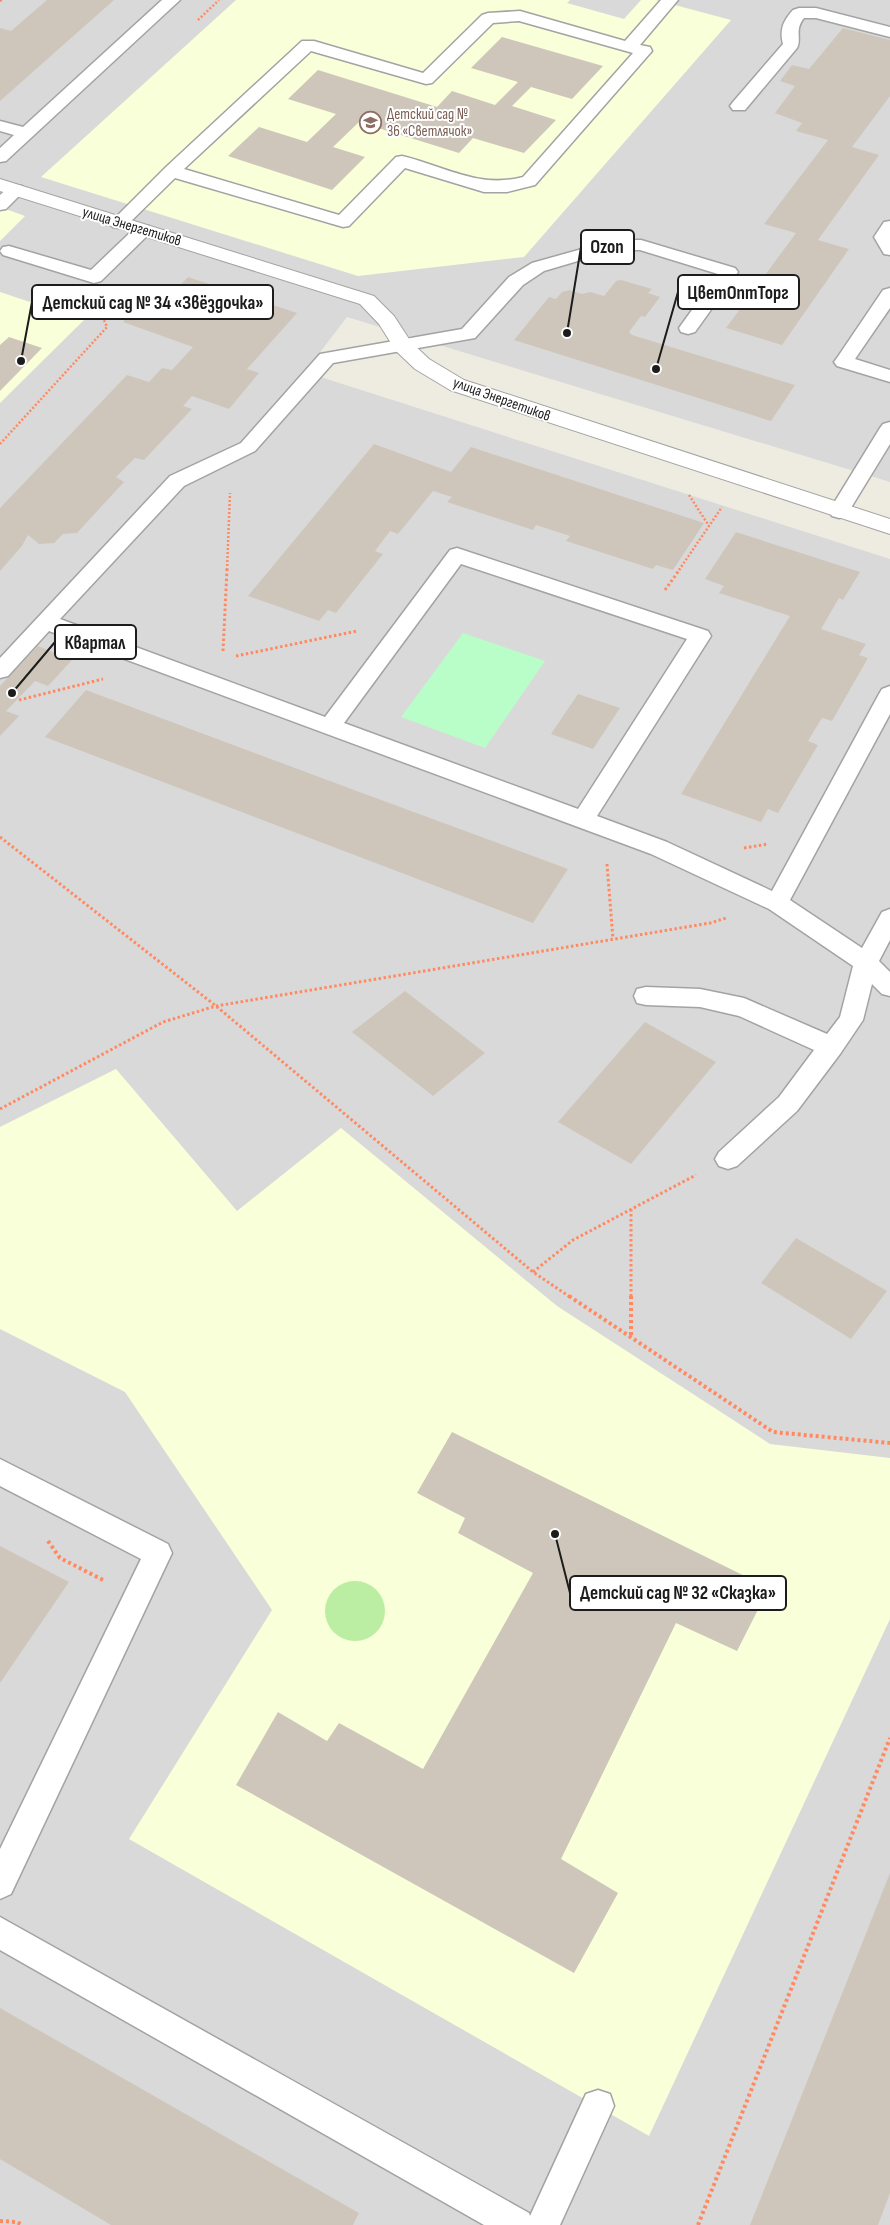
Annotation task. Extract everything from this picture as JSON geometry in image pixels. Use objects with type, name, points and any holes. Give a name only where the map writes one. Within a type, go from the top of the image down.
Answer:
[{"type":"street","name":"улица Энергетиков","points":[[8,188],[367,300],[387,320],[403,346],[422,364],[457,385],[890,527]]},
{"type":"lane","points":[[0,157],[172,0]]},
{"type":"lane","points":[[628,47],[670,0]]},
{"type":"lane","points":[[790,1],[816,14]]},
{"type":"lane","points":[[739,106],[791,44],[788,34],[790,23],[799,13],[816,14],[890,32]]},
{"type":"lane","points":[[119,222],[172,170],[308,45],[426,79],[488,18],[520,16],[644,51],[528,181],[507,187],[484,186],[402,161],[343,222],[172,170]]},
{"type":"lane","points":[[0,126],[26,133]]},
{"type":"lane","points":[[0,205],[8,188]]},
{"type":"lane","points":[[890,226],[883,237],[890,250]]},
{"type":"lane","points":[[9,251],[94,277],[143,230]]},
{"type":"lane","points":[[0,671],[177,481],[248,447],[327,358],[468,334],[516,281],[538,266],[614,245],[641,245],[729,272],[688,328]]},
{"type":"lane","points":[[890,294],[844,362],[890,376]]},
{"type":"lane","points":[[839,511],[890,428]]},
{"type":"lane","points":[[330,726],[457,555],[700,636],[582,821]]},
{"type":"lane","points":[[46,622],[659,848],[777,903],[866,963],[890,987]]},
{"type":"lane","points":[[777,903],[890,694]]},
{"type":"lane","points":[[728,1159],[788,1104],[851,1020],[866,963],[890,918]]},
{"type":"lane","points":[[646,996],[700,998],[744,1007],[831,1047]]},
{"type":"lane","points":[[0,1472],[158,1553],[0,1883]]},
{"type":"lane","points":[[0,1933],[517,2225]]},
{"type":"lane","points":[[543,2225],[598,2106]]},
{"type":"path","points":[[0,444],[107,326],[94,300],[94,277]]},
{"type":"path","points":[[206,680],[223,659],[232,454]]},
{"type":"path","points":[[646,618],[709,526]]},
{"type":"path","points":[[223,659],[365,629],[395,640]]},
{"type":"path","points":[[16,700],[162,665]]},
{"type":"path","points":[[604,829],[613,939]]},
{"type":"path","points":[[682,859],[813,836]]},
{"type":"path","points":[[0,837],[216,1006],[532,1272],[773,1432],[890,1443]]},
{"type":"path","points":[[0,1110],[163,1022],[216,1006],[710,923],[777,903]]},
{"type":"path","points":[[532,1272],[573,1240],[728,1159]]},
{"type":"path","points":[[631,1210],[631,1338]]},
{"type":"path","points":[[698,2225],[890,1738]]},
{"type":"path","points":[[0,2220],[17,2222],[22,2225]]},
{"type":"shaded area","points":[[0,0],[890,0],[890,482],[347,317],[305,372],[890,559],[890,2225],[0,2225]]},
{"type":"shaded area","name":"Детский сад № 36 «Светлячок»","points":[[236,0],[570,0],[567,3],[624,19],[641,0],[656,0],[731,20],[524,257],[358,276],[41,177]]},
{"type":"shaded area","points":[[0,207],[25,216],[0,241]]},
{"type":"shaded area","points":[[0,292],[84,320],[0,403]]},
{"type":"shaded area","points":[[116,1069],[237,1211],[341,1128],[557,1306],[770,1444],[890,1458],[890,1619],[649,2136],[129,1839],[272,1610],[125,1392],[0,1329],[0,1127]]},
{"type":"green space","points":[[463,633],[545,661],[485,748],[401,717]]},
{"type":"green space","points":[[355,1581],[371,1586],[376,1590],[380,1595],[385,1611],[380,1627],[376,1632],[371,1636],[355,1641],[339,1636],[334,1632],[330,1627],[325,1611],[330,1595],[334,1590],[339,1586]]},
{"type":"building","points":[[47,0],[114,0],[0,101],[0,28],[11,31]]},
{"type":"building","points":[[843,28],[890,40],[890,96],[852,147],[879,155],[818,240],[849,249],[782,345],[726,328],[796,233],[764,224],[828,140],[796,131],[802,123],[775,113],[795,86],[780,81],[792,65],[809,69]]},
{"type":"building","points":[[502,37],[603,66],[572,99],[531,87],[512,106],[556,120],[524,153],[473,138],[459,153],[359,122],[333,147],[365,157],[332,190],[228,156],[259,127],[307,142],[336,114],[288,99],[318,70],[437,107],[452,91],[495,105],[518,82],[471,68]]},
{"type":"building","points":[[188,277],[297,313],[247,369],[259,373],[229,409],[192,396],[183,406],[192,409],[144,460],[135,458],[116,477],[124,482],[77,533],[63,534],[54,543],[39,544],[28,535],[22,546],[0,571],[0,508],[127,375],[149,382],[162,368],[172,370],[193,347],[123,322],[141,303],[158,309]]},
{"type":"building","points":[[621,280],[652,289],[648,293],[660,297],[645,317],[641,316],[629,332],[632,335],[795,385],[771,421],[514,340],[549,297],[556,299],[562,292],[569,290],[582,294],[590,292],[604,296],[616,281]]},
{"type":"building","points":[[9,337],[42,348],[0,391],[0,345]]},
{"type":"building","points":[[374,444],[451,472],[471,447],[704,523],[673,570],[656,565],[653,569],[566,541],[570,536],[536,525],[533,530],[447,502],[452,497],[433,491],[398,534],[390,531],[375,551],[383,554],[336,613],[328,610],[319,621],[248,596]]},
{"type":"building","points":[[736,532],[860,572],[843,600],[839,598],[821,629],[866,644],[859,655],[868,658],[832,721],[822,718],[808,741],[818,745],[778,813],[768,809],[761,822],[681,794],[790,616],[719,593],[724,586],[705,579]]},
{"type":"building","points":[[38,646],[72,660],[48,686],[35,681],[6,711],[19,716],[0,736],[0,686]]},
{"type":"building","points":[[86,690],[568,869],[533,923],[45,737]]},
{"type":"building","points":[[578,694],[620,708],[593,749],[551,734]]},
{"type":"building","points":[[405,991],[485,1053],[433,1096],[352,1032]]},
{"type":"building","points":[[645,1022],[716,1062],[631,1164],[558,1122]]},
{"type":"building","points":[[796,1238],[887,1291],[851,1339],[761,1283]]},
{"type":"building","points":[[452,1432],[769,1588],[737,1651],[676,1623],[561,1859],[618,1893],[574,1973],[236,1785],[278,1712],[327,1741],[339,1723],[423,1769],[533,1573],[458,1533],[465,1518],[417,1493]]},
{"type":"building","points":[[0,1546],[69,1582],[0,1683]]},
{"type":"building","points":[[890,1873],[890,2193],[878,2225],[750,2225]]},
{"type":"building","points":[[0,2008],[359,2213],[353,2225],[111,2225],[0,2159]]},
{"type":"place","name":"Детский сад № 36 «Светлячок»","points":[[371,123]]},
{"type":"place","name":"Ozon","points":[[567,333]]},
{"type":"place","name":"Детский сад № 34 «Звёздочка»","points":[[21,361]]},
{"type":"place","name":"ЦветОптТорг","points":[[656,369]]},
{"type":"place","name":"Квартал","points":[[12,693]]},
{"type":"place","name":"Детский сад № 32 «Сказка»","points":[[555,1534]]}]
